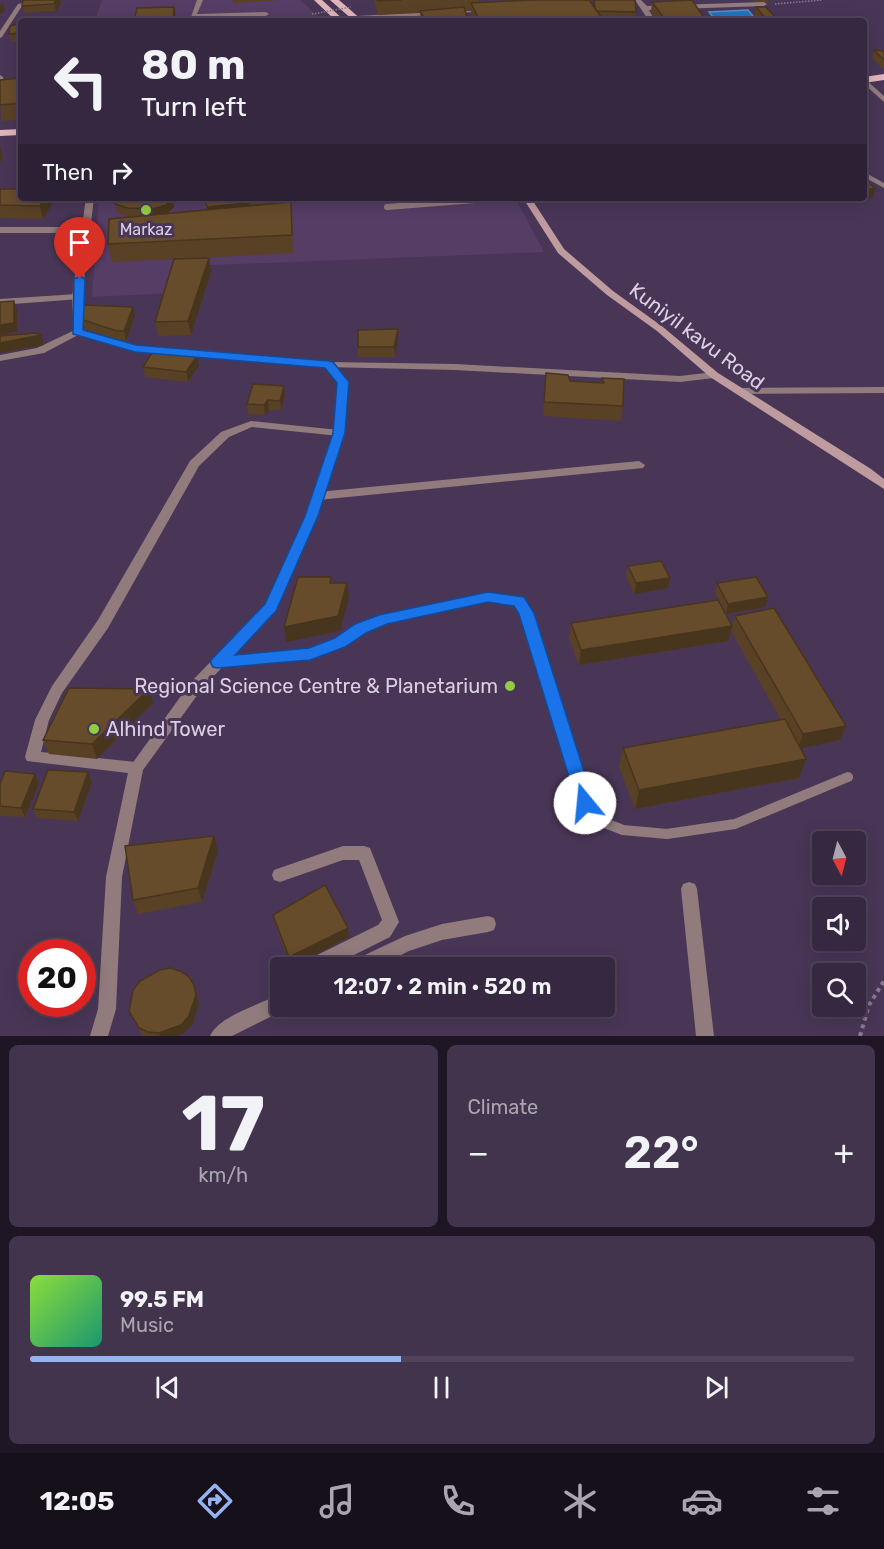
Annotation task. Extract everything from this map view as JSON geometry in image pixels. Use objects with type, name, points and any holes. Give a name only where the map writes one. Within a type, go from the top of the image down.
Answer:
[{"type":"main road","points":[[318,0],[338,18]]},
{"type":"main road","points":[[334,0],[356,18]]},
{"type":"main road","points":[[867,74],[884,71]]},
{"type":"main road","points":[[867,80],[884,77]]},
{"type":"main road","points":[[0,133],[18,132]]},
{"type":"main road","points":[[0,139],[18,138]]},
{"type":"main road","name":"Kuniyil kavu Road","points":[[529,201],[561,251],[610,293],[660,329],[714,375],[884,485]]},
{"type":"street","points":[[0,36],[20,5],[50,0]]},
{"type":"street","points":[[200,0],[193,16],[266,14]]},
{"type":"street","points":[[631,0],[638,1],[650,18]]},
{"type":"street","points":[[645,8],[764,4]]},
{"type":"street","points":[[385,18],[493,10]]},
{"type":"street","points":[[0,77],[0,101]]},
{"type":"street","points":[[867,83],[884,100]]},
{"type":"street","points":[[867,176],[884,186]]},
{"type":"street","points":[[77,332],[77,297],[90,201]]},
{"type":"street","points":[[0,302],[77,297]]},
{"type":"street","points":[[0,358],[40,351],[77,332],[135,348],[329,365],[444,367],[680,379],[714,375]]},
{"type":"street","points":[[99,1036],[107,1009],[114,877],[136,768],[196,686],[271,607],[318,496],[339,433],[343,382],[329,365]]},
{"type":"street","points":[[737,391],[884,390]]},
{"type":"street","points":[[136,768],[32,757],[42,720],[57,690],[104,624],[194,464],[211,443],[251,423],[339,433]]},
{"type":"street","points":[[318,496],[639,465]]},
{"type":"street","points":[[280,875],[343,853],[364,853],[391,922],[384,931],[331,957]]},
{"type":"street","points":[[689,890],[705,1036]]},
{"type":"street","points":[[378,957],[405,944],[442,932],[488,924]]},
{"type":"street","points":[[219,1036],[228,1028],[270,1005]]},
{"type":"lane","points":[[387,207],[463,201]]},
{"type":"lane","points":[[0,230],[86,230]]},
{"type":"lane","points":[[218,662],[310,654],[340,643],[361,628],[384,619],[488,597],[519,601],[526,613],[585,803],[595,819],[623,830],[667,834],[735,824],[848,777]]},
{"type":"path","points":[[764,4],[822,0]]},
{"type":"path","points":[[312,14],[351,7]]},
{"type":"path","points":[[860,1036],[869,1005],[884,981]]},
{"type":"shaded area","points":[[102,0],[300,0],[321,18],[96,18]]},
{"type":"shaded area","points":[[99,201],[517,201],[544,252],[189,266],[173,293],[92,297]]},
{"type":"water","points":[[748,10],[755,18],[714,18],[709,12]]},
{"type":"building","points":[[23,0],[56,0],[54,4],[22,6]]},
{"type":"building","points":[[589,0],[602,18],[478,18],[471,3]]},
{"type":"building","points":[[594,0],[635,0],[636,12],[597,11]]},
{"type":"building","points":[[692,0],[704,18],[664,18],[652,2]]},
{"type":"building","points":[[174,7],[173,18],[135,18],[137,8]]},
{"type":"building","points":[[464,7],[468,18],[424,18],[420,11]]},
{"type":"building","points":[[756,7],[766,7],[776,18],[765,18]]},
{"type":"building","points":[[18,24],[18,33],[9,34],[10,26]]},
{"type":"building","points":[[874,50],[884,51],[884,60]]},
{"type":"building","points":[[18,78],[18,103],[0,105],[0,80]]},
{"type":"building","points":[[867,182],[875,188],[867,189]]},
{"type":"building","points":[[0,189],[18,189],[18,201],[42,201],[40,206],[0,205]]},
{"type":"building","points":[[118,201],[170,201],[166,205],[152,209],[128,208],[115,204]]},
{"type":"building","points":[[206,201],[248,201],[247,203],[207,207]]},
{"type":"building","points":[[291,202],[292,235],[108,244],[109,219]]},
{"type":"building","points":[[209,258],[188,321],[155,322],[174,259]]},
{"type":"building","points":[[14,301],[14,323],[0,325],[0,302]]},
{"type":"building","points":[[83,305],[133,307],[124,331],[117,331],[83,320]]},
{"type":"building","points":[[398,329],[394,347],[358,347],[358,330]]},
{"type":"building","points":[[36,333],[41,335],[0,343],[0,336]]},
{"type":"building","points":[[153,351],[197,356],[186,372],[143,367]]},
{"type":"building","points":[[546,373],[568,375],[570,381],[604,383],[602,378],[624,379],[623,406],[544,402]]},
{"type":"building","points":[[253,384],[284,386],[280,401],[268,400],[264,405],[247,404]]},
{"type":"building","points":[[661,561],[670,578],[636,583],[628,566]]},
{"type":"building","points":[[298,577],[331,577],[330,583],[347,583],[338,616],[284,627]]},
{"type":"building","points":[[756,577],[768,597],[728,604],[717,583]]},
{"type":"building","points":[[718,600],[732,626],[581,650],[571,623]]},
{"type":"building","points":[[774,608],[846,726],[803,734],[735,616]]},
{"type":"building","points":[[69,688],[149,689],[92,744],[43,740]]},
{"type":"building","points":[[785,719],[806,759],[639,790],[623,748]]},
{"type":"building","points":[[48,770],[88,772],[74,812],[33,809]]},
{"type":"building","points":[[5,771],[35,774],[21,808],[0,806],[0,784]]},
{"type":"building","points":[[214,836],[198,888],[133,900],[125,846]]},
{"type":"building","points":[[325,885],[348,928],[289,957],[273,915]]},
{"type":"building","points":[[170,968],[189,977],[194,985],[196,995],[189,1016],[181,1025],[159,1033],[148,1032],[139,1028],[129,1011],[133,990],[140,981],[160,970]]},
{"type":"place","name":"Markaz","points":[[146,210]]},
{"type":"place","name":"Regional Science Centre & Planetarium","points":[[510,686]]},
{"type":"place","name":"Alhind Tower","points":[[94,729]]},
{"type":"route","points":[[80,279],[77,297],[77,332],[135,348],[329,365],[343,382],[339,433],[312,516],[271,607],[218,662],[310,654],[340,643],[361,628],[384,619],[488,597],[519,601],[526,613],[585,803]]}]
